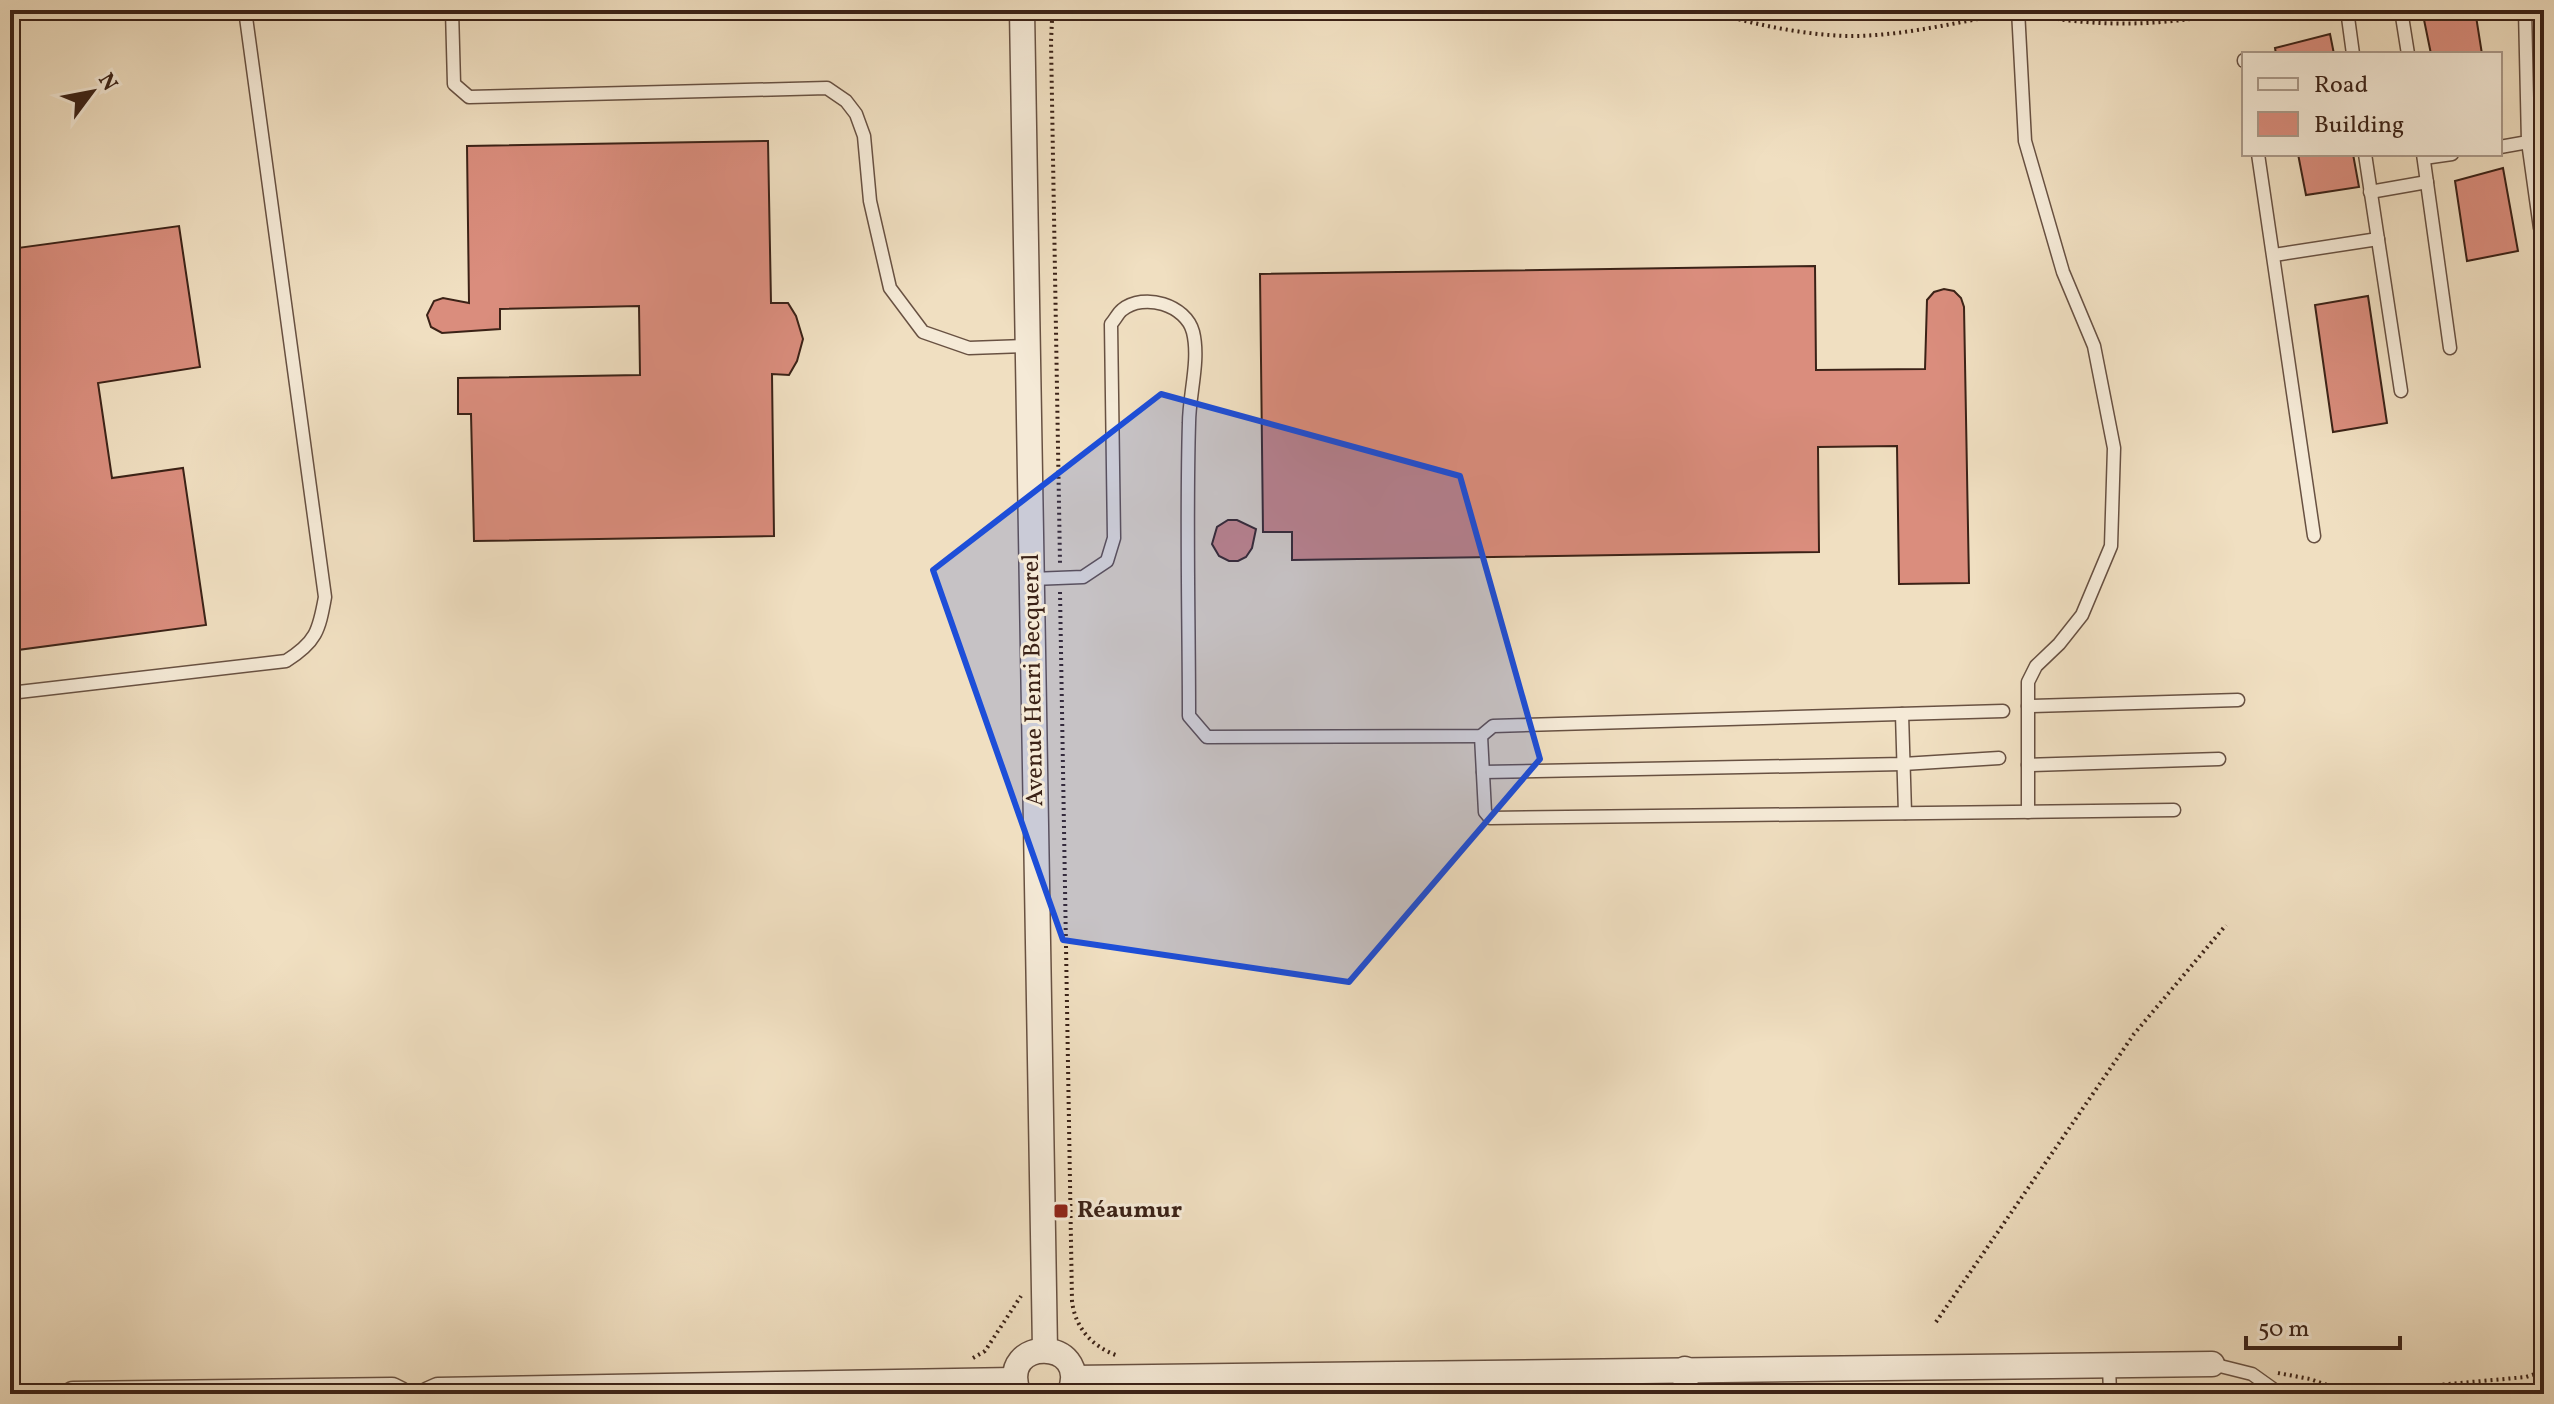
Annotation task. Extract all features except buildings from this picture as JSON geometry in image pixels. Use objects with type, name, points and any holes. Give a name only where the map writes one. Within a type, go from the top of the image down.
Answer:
[{"type":"street","name":"Avenue Henri Becquerel","points":[[1022,10],[1045,1350]]},
{"type":"street","points":[[429,1394],[438,1390],[1017,1387],[1016,1370],[1027,1355],[1045,1350],[1062,1355],[1068,1362],[1072,1386],[1490,1383],[1685,1369],[2212,1364]]},
{"type":"street","points":[[1685,1369],[1686,1394]]},
{"type":"street","points":[[73,1394],[333,1389],[392,1390],[400,1394]]},
{"type":"lane","points":[[10,693],[286,661],[305,649],[320,629],[325,597],[245,10]]},
{"type":"lane","points":[[452,10],[454,84],[469,97],[827,88],[846,101],[856,114],[864,136],[870,201],[890,288],[923,332],[969,348],[1028,346]]},
{"type":"lane","points":[[2347,10],[2353,52]]},
{"type":"lane","points":[[2401,10],[2408,52]]},
{"type":"lane","points":[[2525,10],[2528,142],[2540,228]]},
{"type":"lane","points":[[2018,11],[2025,141],[2063,272],[2094,346],[2114,448],[2111,546],[2082,615],[2036,666],[2028,682],[2028,812]]},
{"type":"lane","points":[[2502,147],[2528,142]]},
{"type":"lane","points":[[2258,156],[2314,536]]},
{"type":"lane","points":[[2365,156],[2401,391]]},
{"type":"lane","points":[[2424,156],[2450,348]]},
{"type":"lane","points":[[2370,192],[2427,182]]},
{"type":"lane","points":[[2274,255],[2378,239]]},
{"type":"lane","points":[[1032,579],[1083,577],[1107,561],[1114,538],[1111,324],[1123,309],[1136,303],[1154,302],[1172,307],[1193,331],[1189,422],[1189,716],[1207,737],[1481,736],[1493,726],[2003,711]]},
{"type":"lane","points":[[2028,706],[2238,700]]},
{"type":"lane","points":[[1902,714],[1905,813]]},
{"type":"lane","points":[[1481,736],[1485,812],[1490,818],[2174,810]]},
{"type":"lane","points":[[1483,772],[1903,764],[1999,758]]},
{"type":"lane","points":[[2028,765],[2219,759]]},
{"type":"lane","points":[[2212,1364],[2252,1374],[2280,1394]]},
{"type":"lane","points":[[2109,1365],[2110,1394]]},
{"type":"path","points":[[1057,10],[1052,20],[1051,42],[1071,1256],[1074,1316],[1091,1340],[1107,1352],[1122,1357]]},
{"type":"path","points":[[1704,10],[1787,30],[1846,36],[1903,32],[2018,11],[2114,24],[2198,19],[2237,10]]},
{"type":"path","points":[[1936,1322],[2134,1034],[2226,925]]},
{"type":"path","points":[[1044,1256],[1071,1256]]},
{"type":"path","points":[[970,1359],[985,1351],[1021,1296],[1022,1284]]},
{"type":"path","points":[[2252,1374],[2282,1373],[2350,1393],[2526,1377],[2544,1371]]},
{"type":"highlighted area","points":[[1161,394],[1460,476],[1540,759],[1349,982],[1063,940],[933,570]]},
{"type":"place","name":"Réaumur","points":[[1061,1211]]}]
